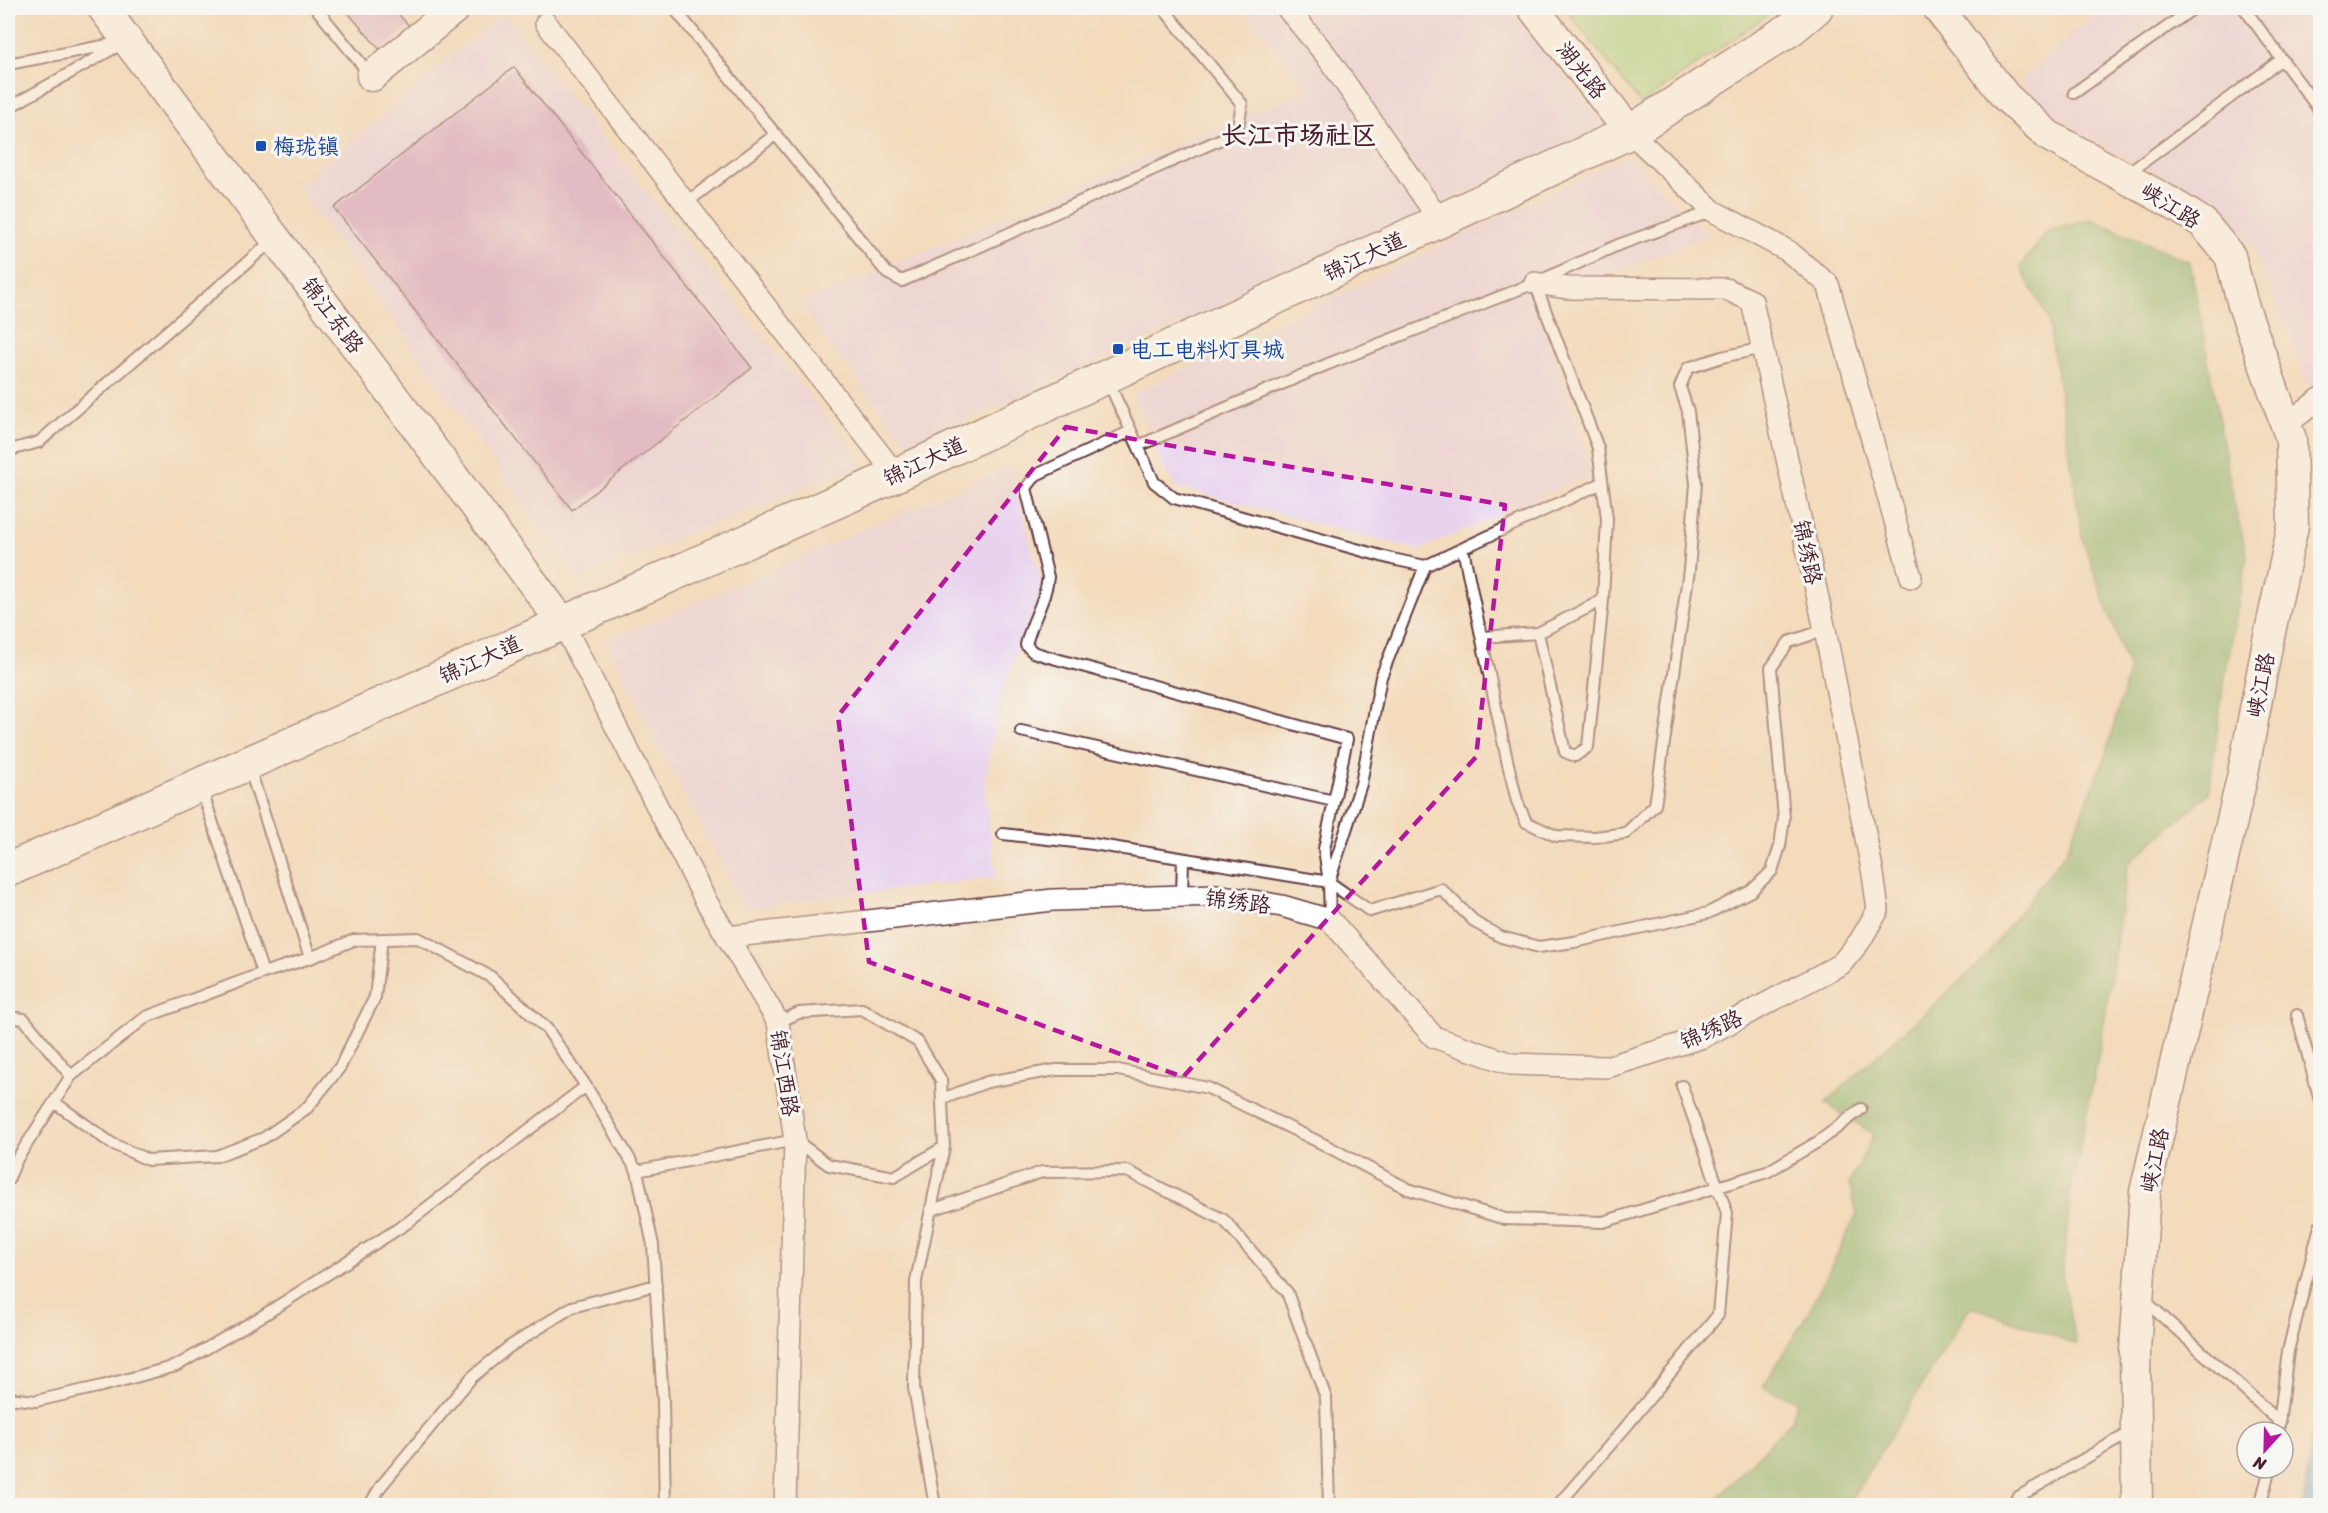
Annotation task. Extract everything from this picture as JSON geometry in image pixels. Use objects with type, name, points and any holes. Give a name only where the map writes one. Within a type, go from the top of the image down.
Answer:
[{"type":"main road","name":"锦江大道","points":[[8,870],[896,474],[1630,132],[1792,28],[1816,8]]},
{"type":"street","name":"锦江东路","points":[[103,8],[562,622]]},
{"type":"street","points":[[372,76],[455,8]]},
{"type":"street","points":[[1287,8],[1326,55],[1440,221]]},
{"type":"street","name":"湖光路","points":[[1533,8],[1630,132]]},
{"type":"street","name":"峡江路","points":[[1938,8],[2005,96],[2049,136],[2203,223],[2230,256],[2243,305],[2290,439],[2293,526],[2268,640],[2242,778],[2145,1192],[2135,1352],[2137,1506]]},
{"type":"street","points":[[546,23],[896,474]]},
{"type":"street","points":[[1630,132],[1713,210],[1788,251],[1827,284],[1911,577]]},
{"type":"street","name":"锦绣路","points":[[727,937],[1053,900],[1217,895],[1282,906],[1330,920],[1434,1037],[1511,1064],[1607,1067],[1703,1037],[1841,964],[1860,941],[1878,910],[1874,874],[1825,630],[1752,301],[1726,289],[1567,288],[1535,283]]},
{"type":"street","points":[[2285,425],[2320,399]]},
{"type":"street","name":"锦江西路","points":[[562,622],[706,902],[778,1022],[795,1140],[785,1506]]},
{"type":"lane","points":[[316,8],[372,76]]},
{"type":"lane","points":[[676,8],[887,273],[902,281],[1238,132],[1242,104],[1163,8]]},
{"type":"lane","points":[[2074,93],[2194,8]]},
{"type":"lane","points":[[2244,8],[2320,111]]},
{"type":"lane","points":[[8,64],[128,41]]},
{"type":"lane","points":[[8,108],[128,41]]},
{"type":"lane","points":[[2124,177],[2282,59]]},
{"type":"lane","points":[[686,203],[776,134]]},
{"type":"lane","points":[[1138,446],[1328,363],[1535,283],[1618,245],[1713,210]]},
{"type":"lane","points":[[8,453],[10,450],[39,442],[275,238]]},
{"type":"lane","points":[[1535,283],[1598,448],[1607,519],[1588,747],[1575,756],[1565,752],[1538,633]]},
{"type":"lane","points":[[1463,549],[1510,770],[1526,822],[1556,836],[1594,837],[1626,833],[1655,805],[1689,570],[1696,484],[1688,411],[1680,387],[1688,368],[1762,348]]},
{"type":"lane","points":[[1106,377],[1154,482],[1174,498],[1392,559],[1425,566],[1602,483]]},
{"type":"lane","points":[[1131,431],[1036,475],[1026,488],[1048,576],[1047,588],[1028,633],[1026,645],[1033,652],[1049,657],[1347,739],[1324,849],[1329,882],[1330,920]]},
{"type":"lane","points":[[1329,882],[1361,784],[1382,677],[1425,566]]},
{"type":"lane","points":[[1482,636],[1538,633],[1602,600]]},
{"type":"lane","points":[[1003,834],[1094,844],[1329,882],[1370,911],[1441,889],[1476,923],[1501,938],[1539,946],[1574,942],[1708,913],[1751,891],[1773,871],[1784,818],[1771,668],[1789,642],[1825,630]]},
{"type":"lane","points":[[1021,731],[1334,801]]},
{"type":"lane","points":[[248,763],[310,958]]},
{"type":"lane","points":[[200,784],[263,973]]},
{"type":"lane","points":[[1182,896],[1183,859]]},
{"type":"lane","points":[[8,1180],[17,1159],[71,1076],[146,1017],[354,940],[418,938],[491,977],[547,1029],[586,1086],[637,1171],[654,1245],[663,1402],[665,1506]]},
{"type":"lane","points":[[54,1102],[111,1143],[148,1160],[217,1156],[264,1138],[307,1108],[340,1067],[375,997],[382,939]]},
{"type":"lane","points":[[778,1022],[799,1013],[862,1009],[918,1041],[941,1080],[944,1148],[916,1281],[914,1388],[935,1506]]},
{"type":"lane","points":[[2297,1016],[2320,1101]]},
{"type":"lane","points":[[8,1017],[24,1019],[71,1076]]},
{"type":"lane","points":[[942,1099],[987,1082],[1056,1070],[1118,1070],[1209,1088],[1408,1189],[1505,1219],[1603,1222],[1767,1172],[1821,1140],[1861,1109]]},
{"type":"lane","points":[[8,1398],[36,1401],[176,1366],[264,1315],[406,1223],[586,1086]]},
{"type":"lane","points":[[1557,1506],[1718,1315],[1727,1213],[1682,1086]]},
{"type":"lane","points":[[637,1171],[795,1140],[830,1165],[894,1177],[944,1148]]},
{"type":"lane","points":[[932,1210],[1042,1172],[1127,1171],[1224,1220],[1287,1292],[1326,1398],[1329,1506]]},
{"type":"lane","points":[[2280,1420],[2288,1351],[2320,1226]]},
{"type":"lane","points":[[369,1506],[381,1486],[472,1377],[509,1347],[572,1307],[656,1285]]},
{"type":"lane","points":[[2139,1296],[2272,1420]]},
{"type":"lane","points":[[2011,1506],[2019,1497],[2137,1428]]},
{"type":"lane","points":[[2260,1506],[2267,1480]]},
{"type":"highlighted area","points":[[1066,427],[1505,505],[1476,757],[1183,1077],[869,962],[838,716]]},
{"type":"shaded area","points":[[1242,8],[1509,8],[1604,125],[1402,224],[909,447],[798,304],[1307,90]]},
{"type":"shaded area","points":[[2101,8],[2320,8],[2320,411],[2252,247],[2208,196],[2110,149],[2046,112],[2020,81]]},
{"type":"shaded area","points":[[503,13],[864,464],[577,580],[298,187]]},
{"type":"shaded area","points":[[1627,156],[1708,236],[1534,302],[1587,455],[1589,475],[1419,550],[1177,487],[1164,469],[1132,394]]},
{"type":"shaded area","points":[[1010,466],[1042,587],[999,698],[984,786],[996,877],[744,909],[605,642]]},
{"type":"green space","points":[[1565,8],[1777,8],[1641,104]]},
{"type":"green space","points":[[2091,219],[2190,262],[2235,508],[2247,555],[2223,688],[2209,793],[2128,864],[2101,1043],[2072,1185],[2062,1276],[2076,1344],[1971,1306],[1848,1505],[1710,1506],[1791,1421],[1797,1401],[1763,1387],[1809,1311],[1857,1214],[1849,1184],[1874,1134],[1825,1103],[1981,962],[2066,852],[2106,754],[2129,671],[2083,541],[2048,318],[2020,267],[2048,231]]},
{"type":"water","points":[[2320,1382],[2320,1505],[2303,1505]]},
{"type":"building","points":[[344,8],[393,8],[410,27],[381,51]]},
{"type":"building","points":[[514,67],[752,368],[572,510],[334,208]]},
{"type":"place","name":"梅珑镇","points":[[261,146]]},
{"type":"place","name":"电工电料灯具城","points":[[1118,349]]},
{"type":"district","name":"长江市场社区","points":[[1299,135]]}]
